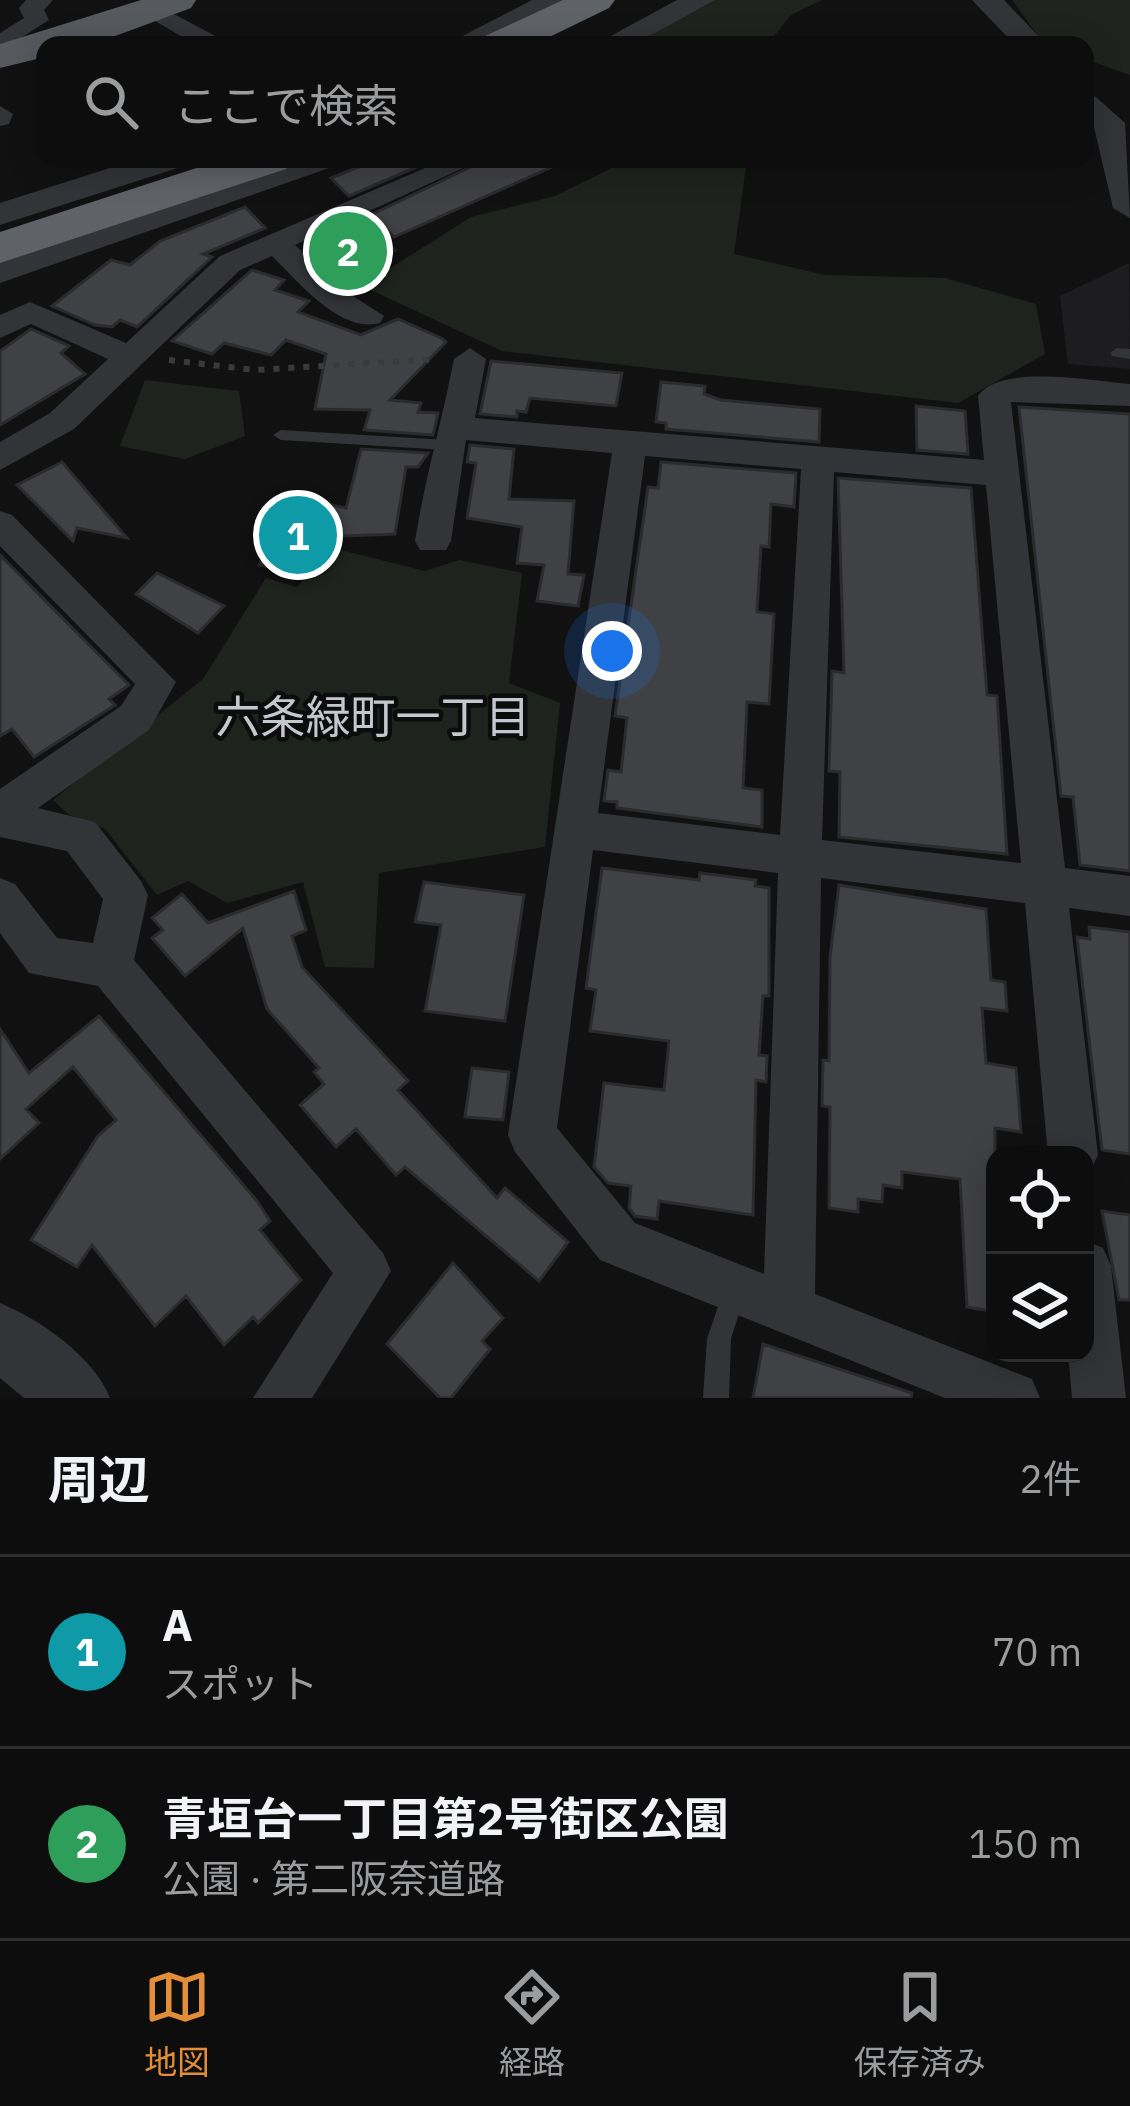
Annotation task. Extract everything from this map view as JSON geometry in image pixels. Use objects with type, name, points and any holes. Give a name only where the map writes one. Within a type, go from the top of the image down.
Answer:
[{"type":"highway","points":[[519,36],[596,0]]},
{"type":"highway","points":[[563,36],[636,0]]},
{"type":"highway","points":[[65,36],[165,5]]},
{"type":"highway","points":[[0,56],[36,45]]},
{"type":"highway","points":[[0,227],[181,168]]},
{"type":"highway","points":[[0,248],[243,168]]},
{"type":"street","points":[[0,44],[38,20],[32,8],[41,0]]},
{"type":"street","points":[[479,36],[556,0]]},
{"type":"street","points":[[627,36],[700,0]]},
{"type":"street","points":[[987,0],[1023,36]]},
{"type":"street","points":[[165,5],[203,36]]},
{"type":"street","points":[[1108,117],[1130,208]]},
{"type":"street","points":[[0,214],[134,168]]},
{"type":"street","points":[[0,272],[297,168]]},
{"type":"street","points":[[0,458],[62,421],[142,356],[230,263],[377,184],[436,168]]},
{"type":"street","points":[[276,242],[331,296],[369,316]]},
{"type":"street","points":[[0,328],[30,312],[142,356]]},
{"type":"street","points":[[433,541],[470,359]]},
{"type":"street","points":[[1072,1146],[994,397],[1017,387],[1130,395]]},
{"type":"street","points":[[452,437],[630,442],[1003,474]]},
{"type":"street","points":[[630,442],[532,1136],[618,1242],[1013,1398]]},
{"type":"street","points":[[789,1309],[800,856],[818,458]]},
{"type":"street","points":[[0,524],[157,682],[135,718],[0,816]]},
{"type":"street","points":[[0,816],[80,835],[126,895],[110,966]]},
{"type":"street","points":[[575,829],[1130,896]]},
{"type":"street","points":[[0,898],[45,958],[110,966],[365,1271],[280,1398]]},
{"type":"street","points":[[0,1336],[77,1398]]},
{"type":"street","points":[[1094,1345],[1100,1398]]},
{"type":"lane","points":[[281,435],[452,437]]},
{"type":"lane","points":[[716,1398],[719,1339],[735,1288]]},
{"type":"path","points":[[142,356],[207,368],[255,370],[470,359]]},
{"type":"shaded area","points":[[712,0],[822,0],[791,15],[774,36],[643,36]]},
{"type":"shaded area","points":[[1012,0],[1130,0],[1130,75],[1094,62],[1094,36],[1038,36]]},
{"type":"shaded area","points":[[612,168],[746,168],[734,254],[825,275],[945,278],[1036,304],[1045,354],[958,403],[502,351],[362,286],[471,217],[555,196]]},
{"type":"shaded area","points":[[357,216],[398,250],[334,286],[300,253],[308,239]]},
{"type":"shaded area","points":[[1129,263],[1130,369],[1068,364],[1060,296]]},
{"type":"shaded area","points":[[145,380],[239,391],[245,436],[185,459],[120,446]]},
{"type":"shaded area","points":[[333,548],[425,571],[459,560],[522,573],[509,683],[560,703],[545,847],[379,873],[374,968],[325,967],[303,882],[227,903],[188,881],[157,895],[105,829],[69,815],[53,800],[203,679],[266,578],[297,587]]},
{"type":"building","points":[[356,168],[414,168],[349,196],[331,178]]},
{"type":"building","points":[[468,168],[550,168],[394,237],[371,215]]},
{"type":"building","points":[[245,207],[265,228],[203,254],[212,257],[137,327],[120,320],[112,327],[95,325],[52,306],[111,260],[130,265],[160,241]]},
{"type":"building","points":[[252,270],[284,280],[275,290],[309,301],[298,312],[361,335],[398,319],[446,342],[390,400],[421,403],[418,412],[438,413],[433,435],[364,430],[370,410],[315,409],[326,354],[286,340],[271,355],[224,343],[212,354],[172,341]]},
{"type":"building","points":[[31,329],[69,346],[61,353],[85,374],[0,425],[0,351]]},
{"type":"building","points":[[491,361],[622,373],[616,406],[530,398],[526,412],[517,411],[517,417],[480,414]]},
{"type":"building","points":[[661,382],[705,386],[704,394],[721,400],[820,409],[819,442],[666,429],[666,423],[656,422]]},
{"type":"building","points":[[916,406],[965,411],[968,454],[917,450]]},
{"type":"building","points":[[1019,407],[1130,414],[1130,871],[1080,865],[1073,797],[1061,796]]},
{"type":"building","points":[[470,445],[514,449],[509,499],[574,501],[568,574],[584,575],[578,606],[537,601],[544,565],[517,563],[522,527],[467,518],[476,463],[467,462]]},
{"type":"building","points":[[361,449],[428,453],[418,467],[406,467],[395,534],[321,537],[303,573],[259,565],[294,497],[346,508]]},
{"type":"building","points":[[62,462],[127,538],[77,528],[73,541],[17,485]]},
{"type":"building","points":[[661,462],[796,473],[794,507],[771,504],[769,547],[761,546],[757,612],[774,614],[769,704],[747,702],[743,788],[762,790],[762,827],[617,808],[617,802],[604,801],[608,770],[621,772],[627,718],[615,716],[648,487],[658,488]]},
{"type":"building","points":[[838,478],[971,488],[987,695],[997,696],[1007,854],[839,837],[840,772],[829,771],[832,671],[844,673]]},
{"type":"building","points":[[0,555],[129,685],[109,699],[115,705],[34,757],[12,729],[0,736]]},
{"type":"building","points":[[157,573],[224,606],[198,633],[136,594]]},
{"type":"building","points":[[602,868],[699,880],[700,873],[756,880],[755,886],[769,888],[769,996],[763,996],[759,1055],[767,1056],[766,1082],[756,1080],[753,1215],[659,1201],[657,1219],[635,1216],[629,1208],[631,1186],[608,1183],[594,1167],[604,1083],[664,1090],[669,1041],[590,1031],[596,990],[586,988]]},
{"type":"building","points":[[424,882],[524,895],[505,1021],[425,1011],[441,925],[415,922]]},
{"type":"building","points":[[839,885],[986,909],[991,980],[1005,982],[1007,1011],[982,1008],[986,1063],[1016,1068],[1021,1132],[995,1128],[995,1146],[986,1146],[986,1310],[967,1307],[960,1179],[902,1172],[902,1188],[883,1185],[882,1202],[858,1199],[858,1212],[829,1208],[830,1107],[822,1106],[823,1060],[829,1061],[830,957]]},
{"type":"building","points":[[294,891],[306,930],[292,936],[302,967],[408,1081],[398,1090],[497,1198],[505,1188],[568,1242],[539,1281],[405,1167],[396,1175],[356,1129],[336,1147],[300,1105],[324,1084],[314,1072],[319,1068],[267,1009],[243,928],[185,976],[152,938],[163,930],[152,918],[182,894],[208,923]]},
{"type":"building","points":[[1089,927],[1130,932],[1130,1154],[1102,1150],[1077,937],[1090,939]]},
{"type":"building","points":[[99,1016],[257,1201],[270,1221],[260,1230],[301,1280],[258,1323],[253,1317],[224,1345],[186,1296],[155,1326],[92,1245],[77,1267],[31,1240],[98,1136],[116,1120],[73,1067],[26,1109],[39,1123],[0,1159],[0,1029],[29,1073]]},
{"type":"building","points":[[472,1068],[509,1072],[503,1120],[465,1117]]},
{"type":"building","points":[[1102,1211],[1130,1215],[1130,1300],[1119,1300]]},
{"type":"building","points":[[453,1263],[503,1318],[482,1341],[490,1349],[451,1398],[440,1398],[387,1344]]},
{"type":"building","points":[[763,1344],[912,1393],[911,1398],[753,1398]]},
{"type":"place","name":"青垣台一丁目第2号街区公園","points":[[348,251]]},
{"type":"place","name":"A","points":[[298,535]]},
{"type":"district","name":"六条緑町一丁目","points":[[373,716]]}]
